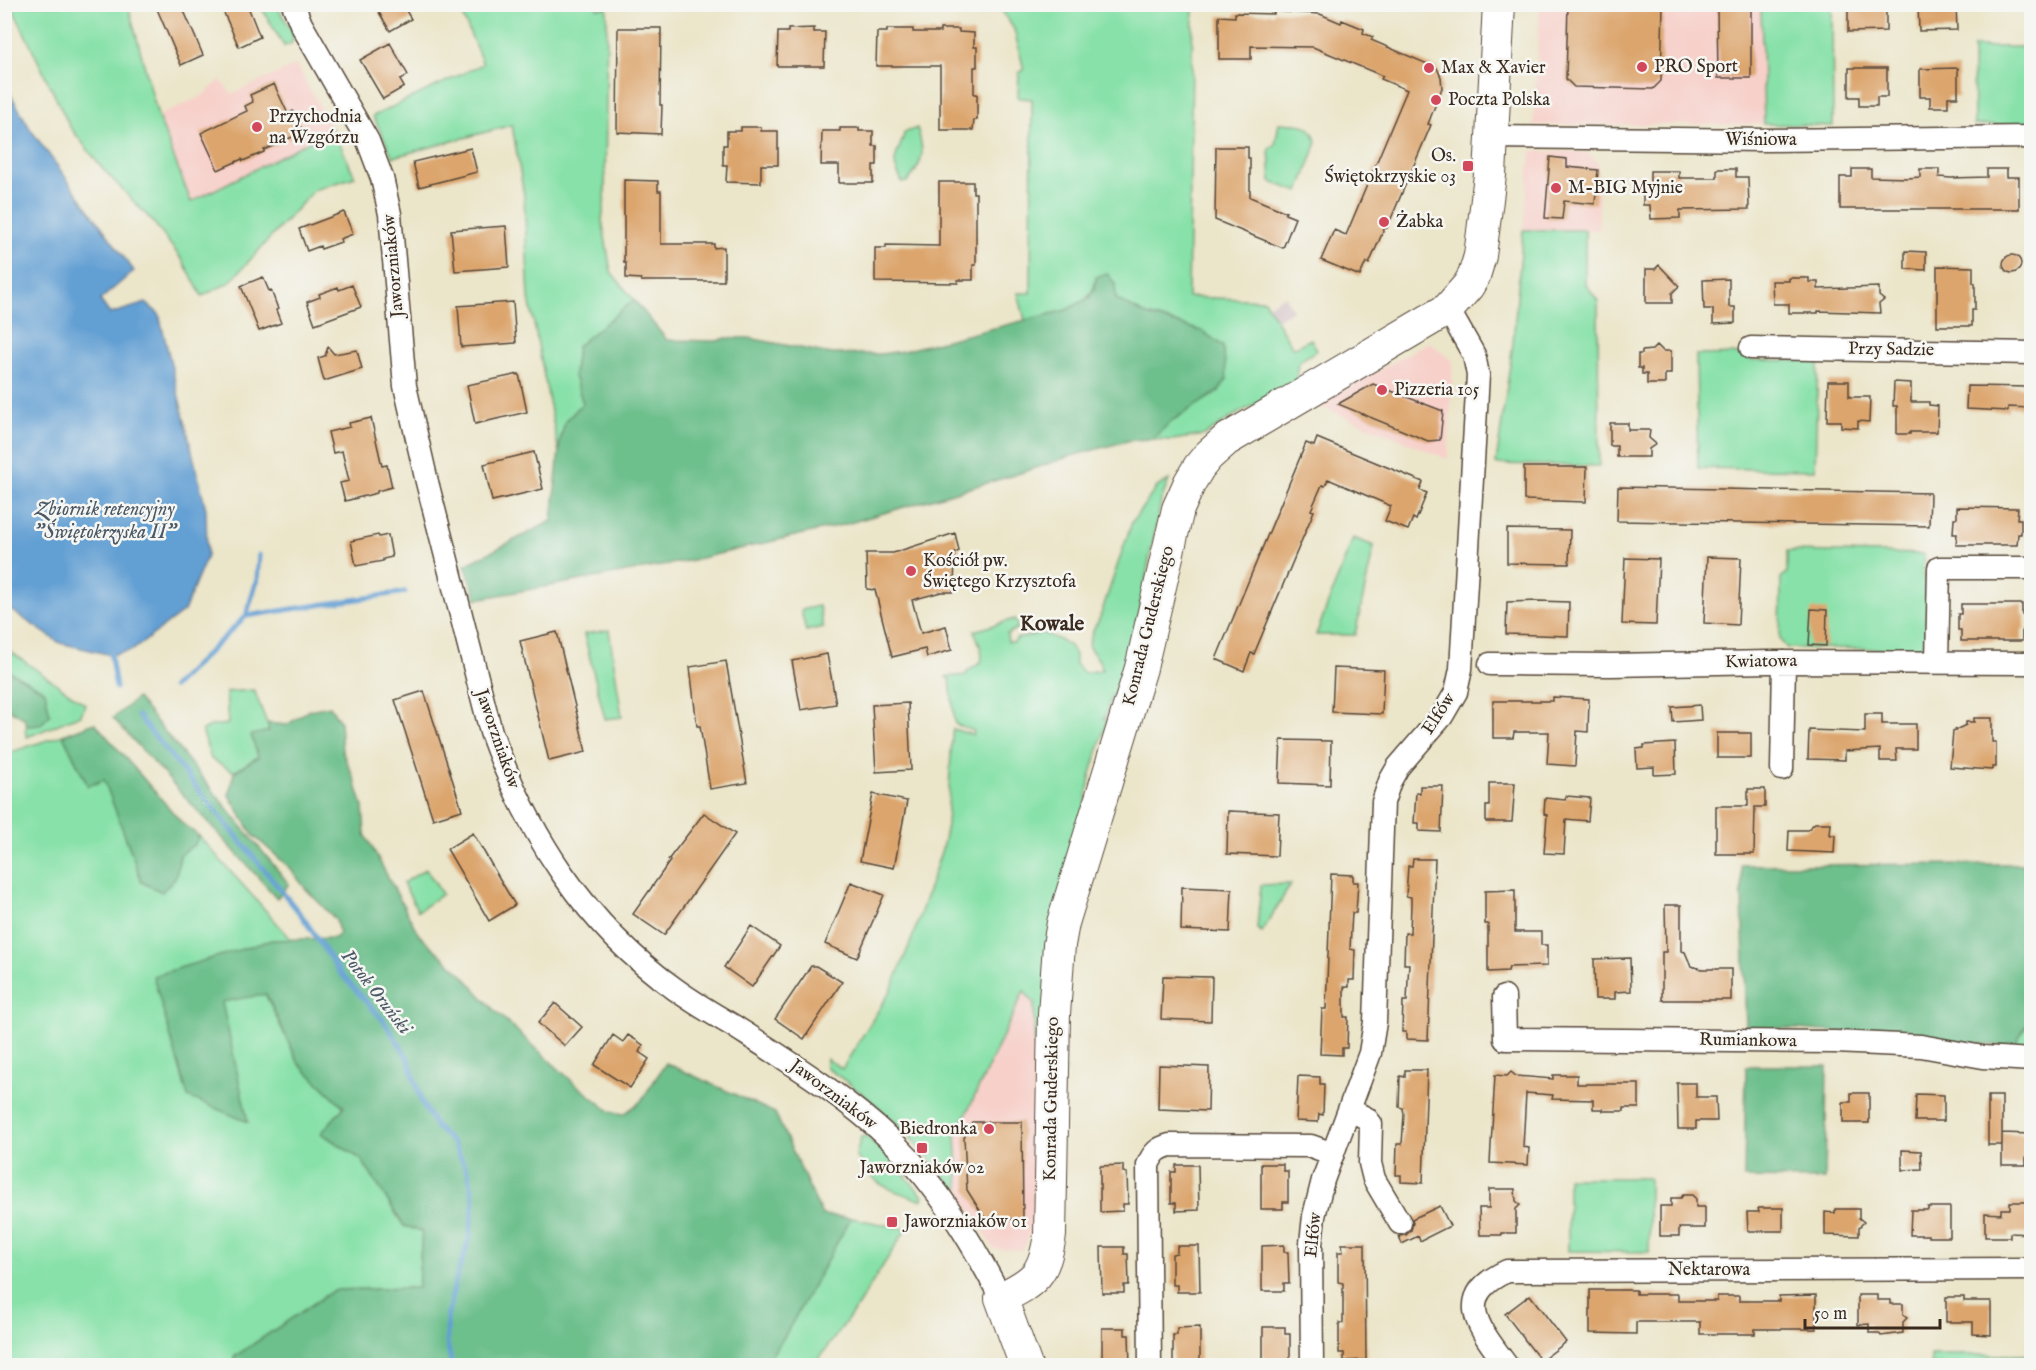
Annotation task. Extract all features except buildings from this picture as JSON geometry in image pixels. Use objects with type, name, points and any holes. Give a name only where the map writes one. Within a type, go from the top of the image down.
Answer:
[{"type":"street","name":"Jaworzniaków","points":[[293,4],[301,24],[368,141],[382,178],[390,214],[405,387],[427,482],[491,732],[507,776],[535,832],[564,877],[591,911],[642,963],[675,990],[784,1058],[842,1098],[894,1143],[919,1170],[952,1214],[976,1250],[1001,1298]]},
{"type":"street","name":"Konrada Guderskiego","points":[[1001,1298],[1028,1284],[1037,1275],[1048,1251],[1054,1014],[1059,945],[1071,897],[1141,668],[1178,509],[1190,482],[1208,456],[1226,440],[1448,309],[1468,286],[1474,276],[1480,256],[1490,175],[1499,4]]},
{"type":"street","name":"Wiśniowa","points":[[1491,137],[1765,140],[2031,137]]},
{"type":"street","name":"Elfów","points":[[1312,1365],[1311,1242],[1314,1216],[1323,1180],[1370,1053],[1375,1022],[1383,802],[1390,781],[1398,767],[1442,716],[1456,692],[1461,669],[1478,375],[1474,355],[1448,309]]},
{"type":"street","name":"Przy Sadzie","points":[[1751,348],[2031,352]]},
{"type":"street","points":[[1937,662],[1939,568],[2031,568]]},
{"type":"street","points":[[1782,769],[1784,662]]},
{"type":"street","name":"Kwiatowa","points":[[1490,664],[2031,663]]},
{"type":"street","name":"Rumiankowa","points":[[1504,997],[1505,1038],[1835,1042],[1921,1046],[1983,1057],[2031,1060]]},
{"type":"street","points":[[1350,1110],[1366,1118],[1371,1124],[1370,1164],[1374,1179],[1400,1223]]},
{"type":"street","points":[[1150,1365],[1148,1165],[1152,1155],[1161,1148],[1170,1146],[1311,1146],[1333,1154]]},
{"type":"street","name":"Nektarowa","points":[[1508,1365],[1480,1328],[1475,1305],[1477,1296],[1485,1283],[1507,1271],[2031,1269]]},
{"type":"street","points":[[1001,1298],[1026,1365]]},
{"type":"shaded area","points":[[1540,5],[1761,5],[1764,124],[1533,125]]},
{"type":"shaded area","points":[[296,65],[333,129],[191,203],[158,116],[202,96],[220,80],[232,94]]},
{"type":"shaded area","points":[[1531,151],[1587,152],[1598,163],[1599,230],[1523,230]]},
{"type":"shaded area","points":[[1284,296],[1293,310],[1276,320],[1267,306]]},
{"type":"shaded area","points":[[1429,342],[1453,361],[1448,459],[1317,405]]},
{"type":"shaded area","points":[[1024,991],[1034,1003],[1036,1218],[1023,1250],[994,1249],[959,1192],[956,1137]]},
{"type":"green space","points":[[596,4],[597,8],[607,8],[605,197],[602,220],[611,272],[634,300],[577,347],[574,376],[583,403],[565,422],[559,453],[529,298],[524,195],[512,125],[393,157],[373,116],[483,64],[459,7],[456,5]]},
{"type":"green space","points":[[1006,4],[1193,5],[1188,297],[1264,300],[1293,348],[1311,339],[1317,350],[1298,364],[1296,383],[1237,414],[1205,435],[1172,440],[1152,439],[1173,420],[1219,391],[1202,331],[1144,314],[1115,299],[1115,284],[1096,278],[1093,289],[1079,304],[1058,313],[1025,320],[1018,293],[1031,293],[1032,99],[1018,98],[1019,73],[1024,70],[1014,29],[1002,11]]},
{"type":"green space","points":[[11,5],[128,5],[158,116],[191,202],[333,129],[355,177],[314,190],[229,283],[202,296],[183,261],[154,223],[103,169],[70,127]]},
{"type":"green space","points":[[260,5],[276,5],[292,31],[291,44],[284,46]]},
{"type":"green space","points":[[1761,5],[1832,5],[1833,126],[1764,124]]},
{"type":"green space","points":[[1973,47],[2031,47],[2031,125],[1974,125]]},
{"type":"green space","points":[[1279,123],[1307,127],[1317,142],[1299,192],[1271,182],[1269,148],[1275,145]]},
{"type":"green space","points":[[917,128],[922,151],[920,163],[907,182],[902,182],[895,159],[904,133]]},
{"type":"green space","points":[[1523,230],[1585,230],[1585,283],[1598,301],[1599,466],[1496,464],[1513,343]]},
{"type":"green space","points":[[1107,273],[1115,284],[1116,299],[1144,314],[1202,331],[1223,346],[1227,379],[1219,391],[1173,420],[1152,439],[1131,440],[1071,456],[846,524],[693,560],[477,599],[465,565],[552,521],[560,441],[565,422],[583,403],[574,376],[577,346],[634,300],[667,340],[717,341],[726,338],[749,338],[831,354],[881,354],[903,351],[1066,310],[1089,298],[1095,288],[1096,277]]},
{"type":"green space","points":[[1750,354],[1750,360],[1818,361],[1815,470],[1698,468],[1696,355]]},
{"type":"green space","points":[[1169,480],[1161,501],[1135,631],[1115,696],[1112,695],[1104,719],[1107,720],[1090,777],[1041,1065],[1035,1065],[1034,1003],[1024,991],[956,1136],[959,1192],[896,1123],[828,1069],[827,1059],[842,1069],[891,990],[913,936],[942,849],[947,825],[953,729],[973,735],[974,731],[955,724],[950,680],[946,677],[966,675],[981,662],[981,650],[974,631],[1015,619],[1018,628],[1007,634],[1008,642],[1042,633],[1070,646],[1075,655],[1075,663],[1084,673],[1102,670],[1100,662],[1088,646],[1094,628],[1099,620],[1132,522],[1157,487]]},
{"type":"green space","points":[[1353,538],[1374,546],[1355,635],[1316,635]]},
{"type":"green space","points":[[1787,551],[1924,554],[1923,574],[1929,582],[1928,641],[1919,649],[1787,648],[1780,640],[1781,578],[1787,572]]},
{"type":"green space","points":[[819,606],[823,627],[806,631],[801,610]]},
{"type":"green space","points":[[609,630],[622,717],[605,719],[584,634]]},
{"type":"green space","points":[[4,647],[85,704],[81,715],[27,737],[25,730],[27,726],[40,725],[45,691],[5,669]]},
{"type":"green space","points":[[5,669],[45,691],[50,715],[40,725],[27,726],[24,718],[10,710],[5,710]]},
{"type":"green space","points":[[254,690],[270,731],[258,757],[234,772],[211,759],[202,730],[211,726],[228,724],[226,692]]},
{"type":"green space","points":[[137,698],[289,884],[277,898],[113,718]]},
{"type":"green space","points":[[330,706],[340,722],[342,751],[363,807],[365,834],[419,935],[462,974],[493,1009],[573,1082],[611,1112],[624,1114],[641,1101],[666,1063],[775,1113],[822,1215],[851,1218],[784,1337],[764,1365],[238,1365],[234,1357],[334,1290],[418,1288],[422,1231],[404,1226],[361,1159],[321,1133],[344,1107],[299,1064],[266,994],[222,1002],[248,1122],[188,1097],[153,976],[272,940],[336,938],[339,933],[336,920],[305,888],[289,867],[253,835],[229,795],[234,772],[258,757],[251,735],[269,731],[267,723],[287,725],[309,710]]},
{"type":"green space","points":[[95,723],[183,824],[199,836],[195,844],[180,855],[176,877],[162,892],[141,882],[104,780],[88,786],[63,735]]},
{"type":"green space","points":[[63,735],[88,786],[104,779],[141,882],[176,877],[180,855],[195,844],[199,836],[292,940],[272,940],[154,977],[222,1001],[265,994],[299,1064],[344,1107],[321,1133],[361,1159],[404,1226],[422,1231],[418,1288],[334,1290],[234,1357],[238,1365],[5,1365],[5,754]]},
{"type":"green space","points":[[2031,864],[2031,1018],[2013,1047],[1783,1028],[1746,1029],[1741,865]]},
{"type":"green space","points":[[426,869],[442,894],[418,911],[403,883]]},
{"type":"green space","points":[[1291,884],[1262,932],[1257,929],[1261,885]]},
{"type":"green space","points":[[2031,1018],[2031,1047],[2013,1047]]},
{"type":"green space","points":[[1746,1066],[1827,1066],[1825,1179],[1744,1178]]},
{"type":"green space","points":[[866,1136],[895,1164],[923,1196],[923,1199],[920,1200],[890,1189],[869,1174],[856,1155],[861,1137]]},
{"type":"green space","points":[[1568,1178],[1649,1178],[1649,1252],[1568,1251]]},
{"type":"green space","points":[[851,1218],[906,1229],[857,1307],[814,1365],[764,1366],[784,1337]]},
{"type":"green space","points":[[1931,1355],[2031,1355],[2031,1365],[1931,1365]]},
{"type":"water","name":"Zbiornik retencyjny \"Świętokrzyska II\"","points":[[4,83],[31,130],[134,271],[100,300],[110,314],[146,303],[159,314],[206,509],[207,556],[184,611],[133,650],[111,655],[60,643],[5,606]]},
{"type":"waterway","points":[[173,687],[246,616],[257,580],[259,555]]},
{"type":"waterway","points":[[246,616],[405,592]]},
{"type":"waterway","name":"Potok Oruński","points":[[110,651],[116,688]]},
{"type":"waterway","name":"Potok Oruński","points":[[138,716],[302,916],[341,974],[384,1021],[408,1058],[422,1103],[436,1127],[453,1143],[468,1172],[474,1200],[469,1240],[455,1282],[447,1318],[447,1343],[452,1366]]},
{"type":"place","name":"PRO Sport","points":[[1642,67]]},
{"type":"place","name":"Max & Xavier","points":[[1429,68]]},
{"type":"place","name":"Poczta Polska","points":[[1436,100]]},
{"type":"place","name":"Przychodnia na Wzgórzu","points":[[257,127]]},
{"type":"place","name":"Os. Świętokrzyskie 03","points":[[1468,166]]},
{"type":"place","name":"M-BIG Myjnie","points":[[1556,188]]},
{"type":"place","name":"Żabka","points":[[1384,222]]},
{"type":"place","name":"Pizzeria 105","points":[[1382,390]]},
{"type":"place","name":"Kościół pw. Świętego Krzysztofa","points":[[911,571]]},
{"type":"place","name":"Biedronka","points":[[989,1129]]},
{"type":"place","name":"Jaworzniaków 02","points":[[922,1148]]},
{"type":"place","name":"Jaworzniaków 01","points":[[892,1222]]},
{"type":"district","name":"Kowale","points":[[1052,624]]}]
